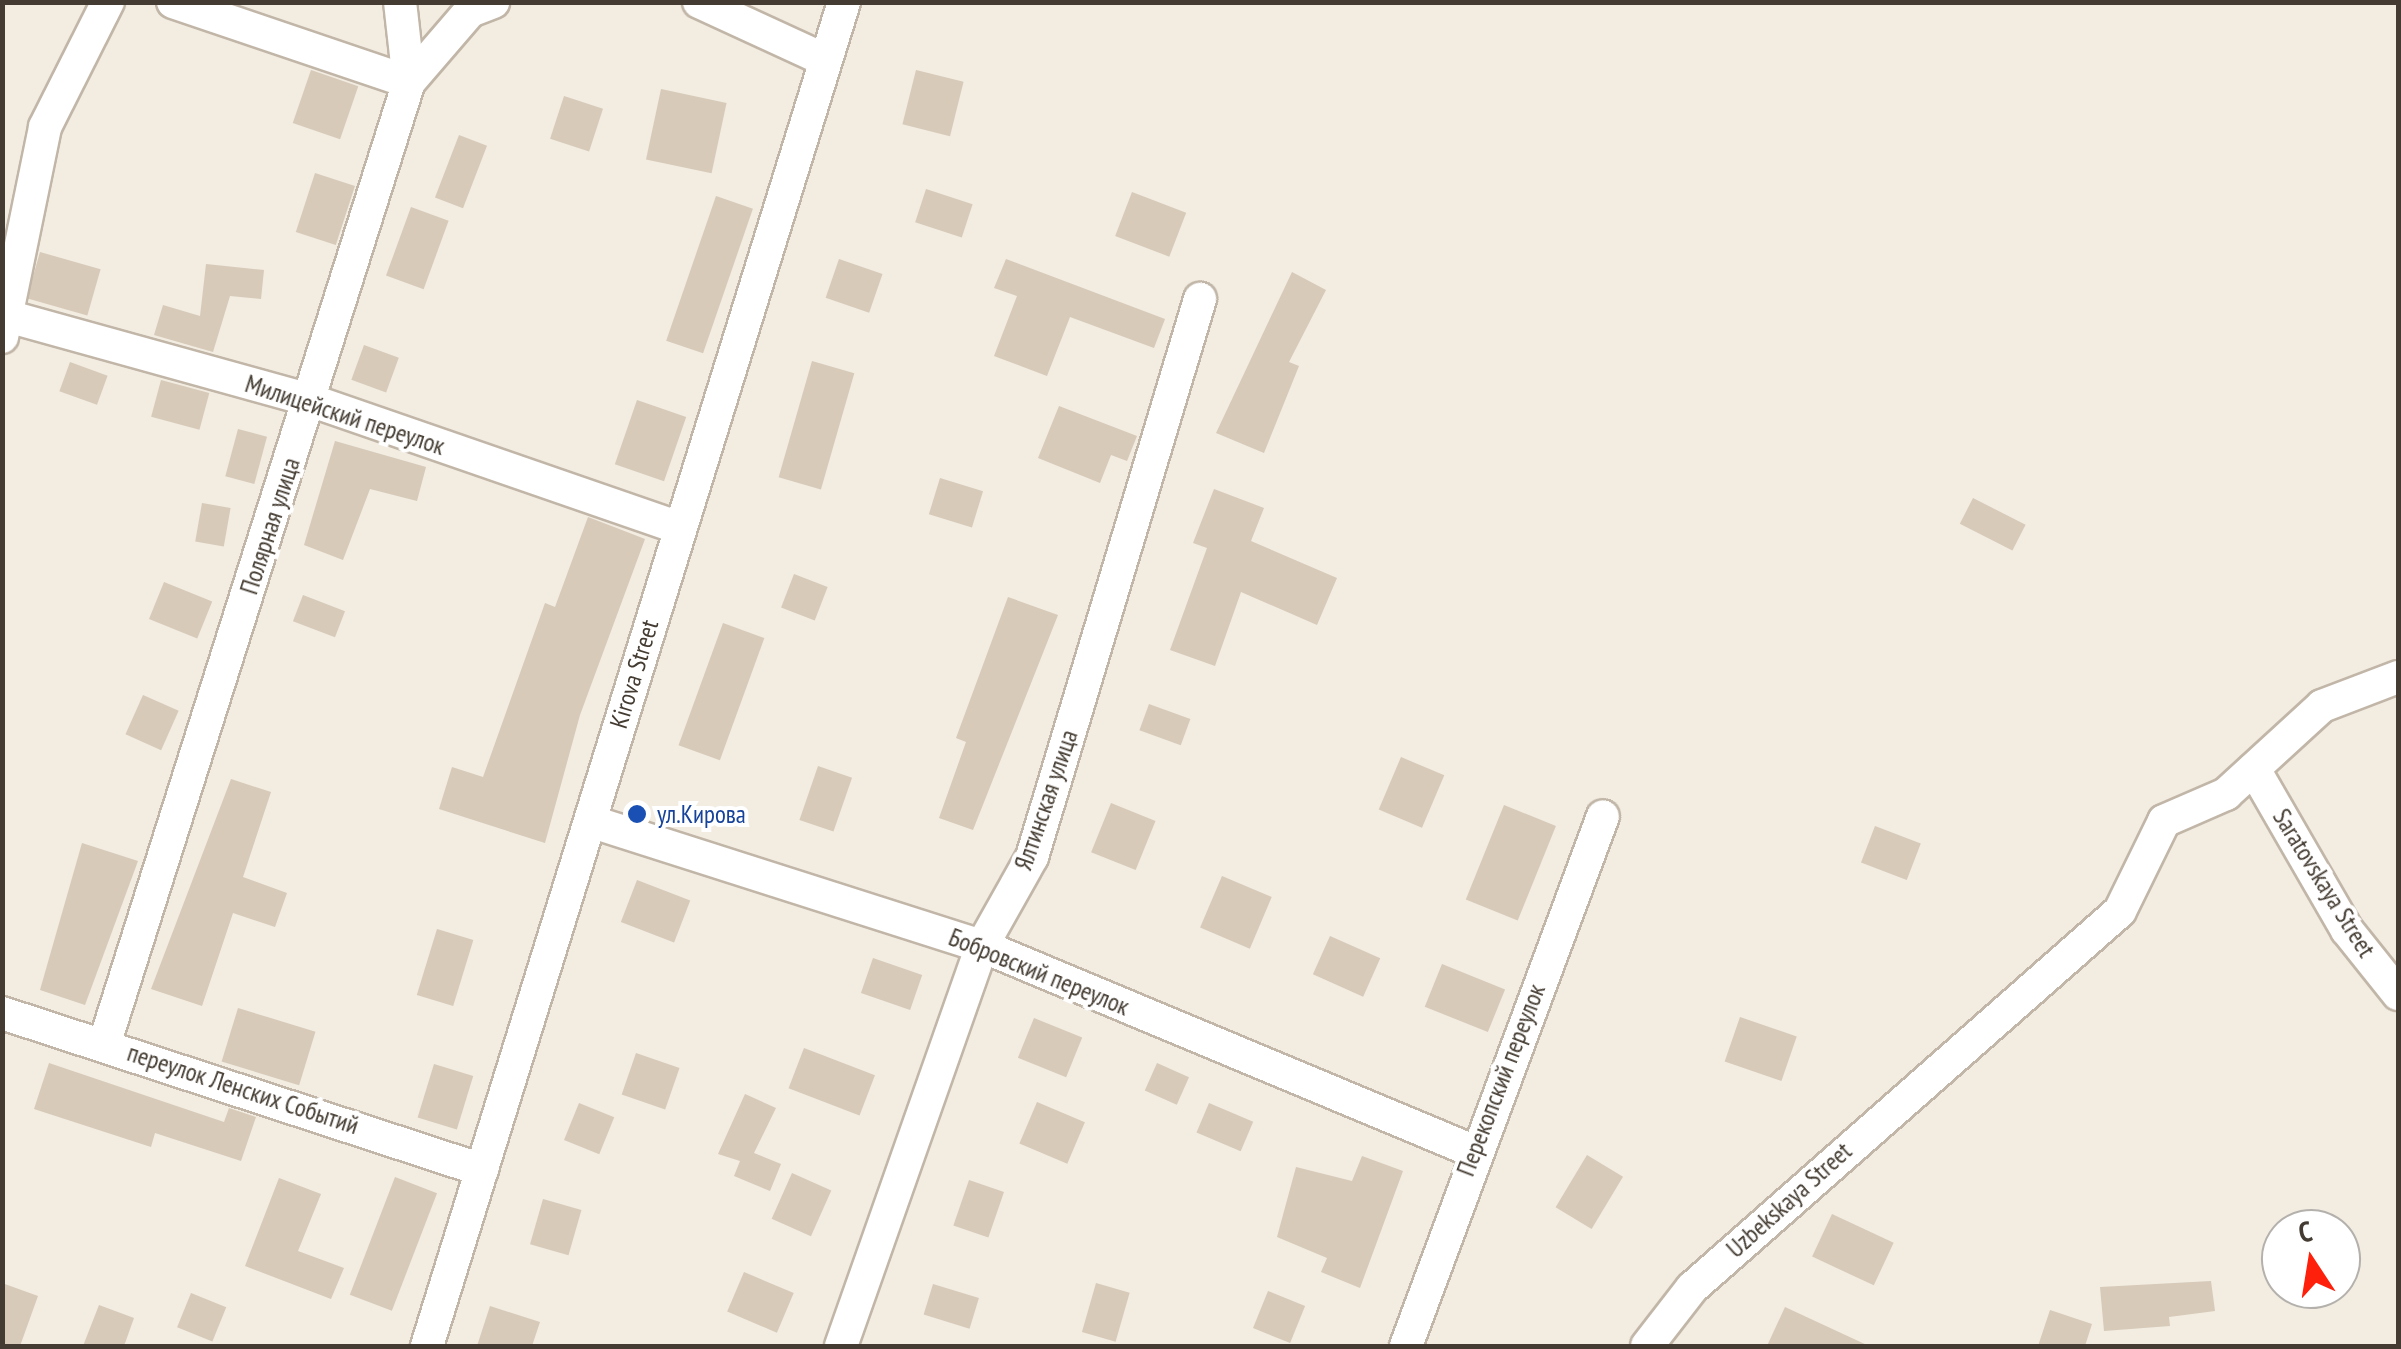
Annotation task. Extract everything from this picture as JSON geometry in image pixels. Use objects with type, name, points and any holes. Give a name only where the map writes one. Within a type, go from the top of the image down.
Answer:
[{"type":"street","points":[[5,326],[45,127],[108,2]]},
{"type":"street","points":[[173,2],[409,82],[470,12],[493,2]]},
{"type":"street","name":"Полярная улица","points":[[104,1045],[409,82],[400,2]]},
{"type":"street","points":[[699,2],[823,58]]},
{"type":"street","name":"Kirova Street","points":[[427,1346],[593,822],[823,58],[844,2]]},
{"type":"street","name":"Ялтинская улица","points":[[841,1346],[982,946],[1032,856],[1200,299]]},
{"type":"street","name":"Милицейский переулок","points":[[5,326],[310,400],[679,528]]},
{"type":"street","name":"Uzbekskaya Street","points":[[1647,1346],[1692,1288],[1942,1063],[2120,911],[2164,821],[2226,794],[2322,706],[2398,677]]},
{"type":"street","name":"Saratovskaya Street","points":[[2254,769],[2347,930],[2398,994]]},
{"type":"street","name":"Перекопский переулок","points":[[1406,1346],[1473,1151],[1603,816]]},
{"type":"street","name":"Бобровский переулок","points":[[593,822],[982,946],[1473,1151]]},
{"type":"street","name":"переулок Ленских Событий","points":[[2,1012],[482,1170]]},
{"type":"building","points":[[311,70],[358,86],[340,139],[293,123]]},
{"type":"building","points":[[916,70],[964,82],[950,136],[902,124]]},
{"type":"building","points":[[661,89],[727,103],[712,173],[646,159]]},
{"type":"building","points":[[564,96],[603,109],[589,151],[550,139]]},
{"type":"building","points":[[459,135],[487,146],[463,208],[435,198]]},
{"type":"building","points":[[315,173],[355,186],[336,245],[296,232]]},
{"type":"building","points":[[926,189],[973,204],[962,237],[915,222]]},
{"type":"building","points":[[1132,192],[1186,213],[1169,257],[1115,236]]},
{"type":"building","points":[[716,196],[753,209],[703,353],[666,341]]},
{"type":"building","points":[[411,207],[449,221],[424,289],[386,276]]},
{"type":"building","points":[[40,252],[101,269],[87,316],[27,298]]},
{"type":"building","points":[[839,259],[882,274],[869,313],[826,298]]},
{"type":"building","points":[[1006,259],[1165,319],[1154,348],[1070,317],[1047,376],[994,356],[1017,296],[994,288]]},
{"type":"building","points":[[206,264],[264,270],[261,299],[230,296],[213,352],[154,335],[163,305],[200,316]]},
{"type":"building","points":[[1292,272],[1326,290],[1289,362],[1299,366],[1264,453],[1216,433]]},
{"type":"building","points":[[364,345],[399,358],[386,392],[351,380]]},
{"type":"building","points":[[812,361],[854,373],[821,489],[779,477]]},
{"type":"building","points":[[70,362],[108,376],[97,405],[59,391]]},
{"type":"building","points":[[161,380],[209,393],[199,430],[151,417]]},
{"type":"building","points":[[637,400],[686,417],[664,481],[615,464]]},
{"type":"building","points":[[1059,406],[1137,436],[1127,461],[1111,455],[1100,483],[1038,458]]},
{"type":"building","points":[[238,429],[267,437],[254,484],[225,476]]},
{"type":"building","points":[[335,441],[426,467],[417,501],[370,489],[343,560],[304,545]]},
{"type":"building","points":[[940,478],[983,491],[972,527],[929,514]]},
{"type":"building","points":[[1214,489],[1264,508],[1251,541],[1337,578],[1317,625],[1241,592],[1215,666],[1170,650],[1207,548],[1193,543]]},
{"type":"building","points":[[1973,498],[2026,525],[2012,551],[1960,524]]},
{"type":"building","points":[[202,503],[231,508],[224,546],[195,541]]},
{"type":"building","points":[[588,517],[645,539],[580,715],[545,843],[439,809],[452,767],[483,777],[545,603],[555,607]]},
{"type":"building","points":[[794,574],[828,587],[815,621],[781,608]]},
{"type":"building","points":[[164,582],[212,601],[197,639],[149,619]]},
{"type":"building","points":[[303,595],[345,611],[335,637],[293,621]]},
{"type":"building","points":[[1008,597],[1058,615],[973,830],[939,818],[966,742],[956,738]]},
{"type":"building","points":[[723,623],[764,638],[720,760],[679,745]]},
{"type":"building","points":[[143,695],[179,711],[161,750],[126,734]]},
{"type":"building","points":[[1149,704],[1190,719],[1181,745],[1139,730]]},
{"type":"building","points":[[1401,757],[1444,775],[1422,828],[1379,809]]},
{"type":"building","points":[[818,766],[852,778],[833,832],[799,820]]},
{"type":"building","points":[[231,779],[271,792],[243,877],[287,893],[275,927],[233,913],[202,1006],[151,989]]},
{"type":"building","points":[[1111,803],[1156,821],[1136,870],[1091,852]]},
{"type":"building","points":[[1504,805],[1556,826],[1518,921],[1466,900]]},
{"type":"building","points":[[1875,826],[1921,844],[1907,880],[1861,862]]},
{"type":"building","points":[[82,843],[138,861],[85,1005],[40,990]]},
{"type":"building","points":[[1222,876],[1272,897],[1250,949],[1200,928]]},
{"type":"building","points":[[637,880],[690,900],[674,942],[621,922]]},
{"type":"building","points":[[437,929],[473,940],[453,1006],[417,995]]},
{"type":"building","points":[[1330,936],[1380,958],[1363,997],[1313,974]]},
{"type":"building","points":[[873,958],[922,975],[910,1010],[861,993]]},
{"type":"building","points":[[1442,964],[1505,989],[1488,1032],[1425,1007]]},
{"type":"building","points":[[238,1008],[315,1032],[299,1085],[222,1062]]},
{"type":"building","points":[[1740,1017],[1797,1037],[1781,1081],[1725,1061]]},
{"type":"building","points":[[1034,1018],[1082,1037],[1066,1077],[1018,1058]]},
{"type":"building","points":[[804,1048],[875,1075],[860,1115],[789,1088]]},
{"type":"building","points":[[636,1053],[679,1068],[665,1110],[622,1095]]},
{"type":"building","points":[[49,1063],[224,1122],[229,1108],[256,1117],[241,1161],[155,1133],[151,1147],[34,1109]]},
{"type":"building","points":[[1157,1063],[1189,1077],[1177,1105],[1145,1090]]},
{"type":"building","points":[[434,1064],[473,1076],[457,1130],[418,1118]]},
{"type":"building","points":[[745,1094],[776,1108],[754,1153],[781,1164],[770,1191],[734,1176],[740,1161],[718,1154]]},
{"type":"building","points":[[1037,1102],[1085,1122],[1067,1164],[1019,1143]]},
{"type":"building","points":[[579,1103],[614,1117],[599,1154],[564,1140]]},
{"type":"building","points":[[1209,1103],[1253,1122],[1241,1151],[1196,1132]]},
{"type":"building","points":[[1587,1155],[1623,1177],[1592,1229],[1556,1207]]},
{"type":"building","points":[[1362,1156],[1403,1171],[1360,1288],[1321,1272],[1327,1258],[1277,1237],[1296,1167],[1352,1181]]},
{"type":"building","points":[[792,1173],[831,1190],[811,1236],[772,1219]]},
{"type":"building","points":[[395,1177],[437,1193],[392,1311],[350,1295]]},
{"type":"building","points":[[279,1178],[321,1194],[298,1251],[344,1268],[331,1299],[245,1266]]},
{"type":"building","points":[[969,1180],[1004,1192],[988,1237],[953,1225]]},
{"type":"building","points":[[543,1199],[581,1210],[568,1255],[530,1244]]},
{"type":"building","points":[[1832,1214],[1894,1243],[1874,1285],[1812,1257]]},
{"type":"building","points":[[744,1272],[794,1293],[777,1333],[727,1312]]},
{"type":"building","points":[[2211,1281],[2215,1311],[2169,1317],[2170,1326],[2104,1331],[2100,1287]]},
{"type":"building","points":[[2,1283],[38,1296],[20,1346],[2,1346]]},
{"type":"building","points":[[1096,1283],[1130,1293],[1116,1342],[1082,1332]]},
{"type":"building","points":[[933,1284],[979,1298],[970,1329],[924,1315]]},
{"type":"building","points":[[1268,1291],[1305,1306],[1290,1343],[1253,1328]]},
{"type":"building","points":[[191,1293],[226,1307],[212,1342],[177,1327]]},
{"type":"building","points":[[99,1305],[134,1318],[124,1346],[83,1346]]},
{"type":"building","points":[[490,1306],[540,1322],[532,1346],[477,1346]]},
{"type":"building","points":[[1785,1307],[1869,1346],[1767,1346]]},
{"type":"building","points":[[2050,1310],[2092,1324],[2085,1346],[2038,1346]]},
{"type":"place","name":"ул.Кирова","points":[[637,814]]}]
